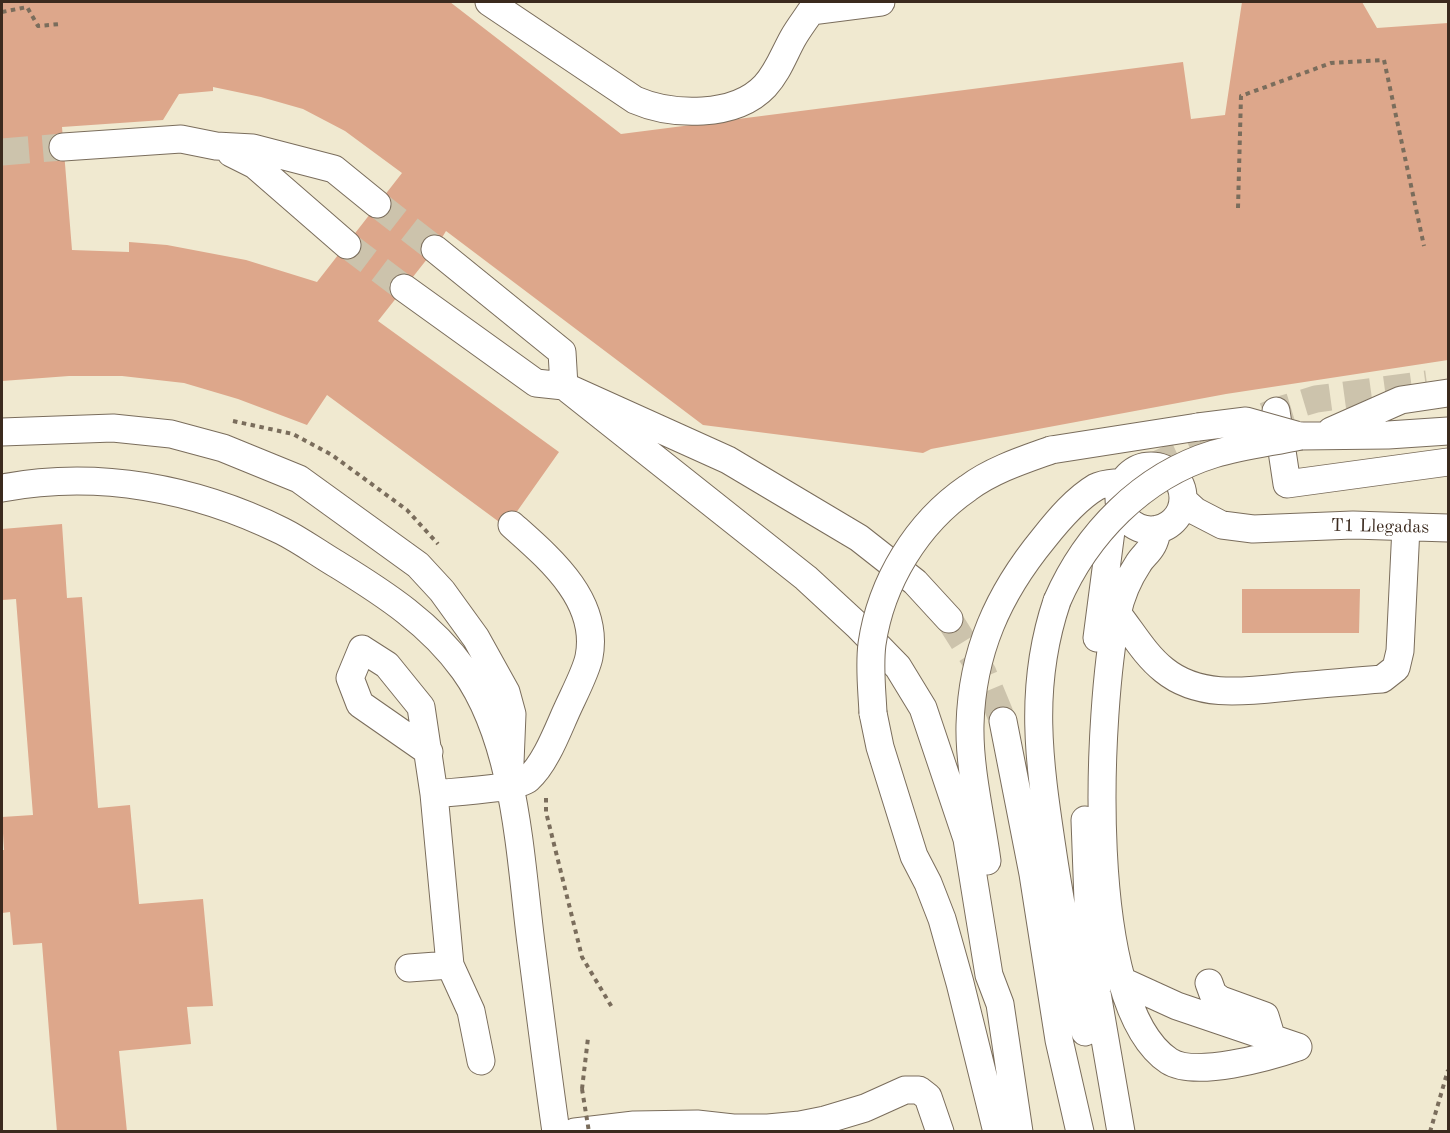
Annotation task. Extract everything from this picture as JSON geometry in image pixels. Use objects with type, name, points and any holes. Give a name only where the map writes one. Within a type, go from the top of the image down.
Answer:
[{"type":"street","points":[[489,2],[635,100],[650,106],[684,112],[728,107],[749,99],[764,87],[774,75],[810,6],[881,2]]},
{"type":"street","points":[[63,147],[181,139],[216,146],[253,148],[334,169],[377,204]]},
{"type":"street","points":[[216,146],[255,165],[346,245]]},
{"type":"street","points":[[435,249],[562,352],[564,386],[806,578],[898,667],[923,708],[967,839],[989,975],[1000,1004],[1019,1131]]},
{"type":"street","points":[[404,288],[536,383],[564,386],[728,460],[859,538],[915,582],[949,619]]},
{"type":"street","points":[[997,1131],[942,920],[928,883],[914,856],[880,747],[873,713],[872,643],[880,609],[890,584],[911,545],[945,506],[969,487],[1024,459],[1051,450],[1246,421],[1311,436],[1401,400],[1449,393]]},
{"type":"street","points":[[1276,411],[1287,484],[1449,462]]},
{"type":"street","points":[[2,432],[113,428],[171,434],[223,448],[299,479],[337,505],[418,564],[442,591],[476,638],[506,692],[512,714],[509,785]]},
{"type":"street","points":[[1106,1131],[1058,887],[1040,754],[1038,693],[1041,665],[1047,632],[1066,581],[1081,555],[1124,506],[1144,489],[1166,476],[1213,454],[1311,436],[1449,431]]},
{"type":"street","points":[[1153,466],[1172,473],[1179,482],[1183,500],[1178,515],[1170,524],[1158,529],[1142,529],[1134,526],[1121,511],[1119,496],[1123,482],[1136,469],[1153,466]]},
{"type":"street","points":[[2,488],[38,482],[103,481],[158,488],[251,516],[297,539],[383,592],[410,612],[464,670],[485,708],[498,741],[509,785],[525,885],[556,1131]]},
{"type":"street","points":[[1000,1004],[1004,973],[974,770],[970,726],[974,685],[984,637],[1002,599],[1026,559],[1061,516],[1098,486],[1123,482]]},
{"type":"street","name":"T1 Llegadas","points":[[1183,500],[1195,511],[1222,525],[1253,529],[1353,525],[1449,528]]},
{"type":"street","points":[[1121,511],[1111,531],[1101,598],[1090,693],[1085,784],[1085,865],[1089,928],[1096,993],[1121,1131]]},
{"type":"street","points":[[434,794],[509,785],[527,780],[544,758],[557,733],[589,657],[589,625],[575,590],[545,555],[512,525]]},
{"type":"street","points":[[1117,613],[1165,671],[1189,685],[1212,690],[1244,692],[1382,679],[1395,668],[1400,651],[1406,527]]},
{"type":"street","points":[[1120,980],[1177,1006],[1298,1047],[1204,1068],[1187,1068],[1171,1062],[1155,1049],[1139,1026],[1120,980],[1108,910],[1103,847],[1102,767],[1108,691],[1117,613],[1126,582],[1152,546],[1158,529]]},
{"type":"street","points":[[1003,721],[1033,874],[1059,1040],[1080,1131]]},
{"type":"street","points":[[429,752],[450,965],[471,1011],[481,1061]]},
{"type":"street","points":[[410,968],[450,965]]},
{"type":"street","points":[[1209,982],[1213,994],[1221,1000],[1265,1016],[1272,1039]]},
{"type":"street","points":[[575,1131],[644,1125],[697,1124],[733,1128],[768,1128],[800,1125],[865,1108],[905,1090],[919,1090],[928,1097],[940,1131]]},
{"type":"path","points":[[2,12],[27,7],[38,26],[60,24]]},
{"type":"path","points":[[1238,208],[1241,96],[1331,63],[1384,60],[1424,246]]},
{"type":"path","points":[[588,1038],[582,1089],[590,1131]]},
{"type":"path","points":[[1430,1131],[1449,1070]]},
{"type":"building","points":[[2,2],[450,2],[621,134],[1183,62],[1191,119],[1225,115],[1242,2],[1362,2],[1377,28],[1448,23],[1448,360],[1226,394],[931,449],[923,453],[703,425],[446,231],[435,249],[378,321],[559,452],[506,527],[327,395],[307,425],[238,399],[184,383],[122,376],[69,376],[2,381]],"holes":[[[213,87],[303,109],[345,131],[402,173],[317,282],[246,260],[167,245],[129,242],[129,252],[72,250],[62,127],[163,120],[179,94],[213,91]]]},
{"type":"building","points":[[62,524],[67,598],[82,597],[98,808],[130,805],[139,904],[203,899],[213,1006],[187,1007],[191,1044],[119,1051],[127,1132],[57,1132],[42,943],[13,945],[10,912],[2,913],[2,850],[4,850],[2,817],[33,815],[16,599],[2,600],[2,529]]},
{"type":"building","points":[[1242,589],[1360,589],[1359,633],[1242,633]]},
{"type":"tunnel","points":[[2,152],[63,147]]},
{"type":"tunnel","points":[[377,204],[435,249]]},
{"type":"tunnel","points":[[347,245],[404,288]]},
{"type":"tunnel","points":[[1153,466],[1276,411],[1316,399],[1427,384]]},
{"type":"tunnel","points":[[949,619],[983,673],[1003,721]]}]
